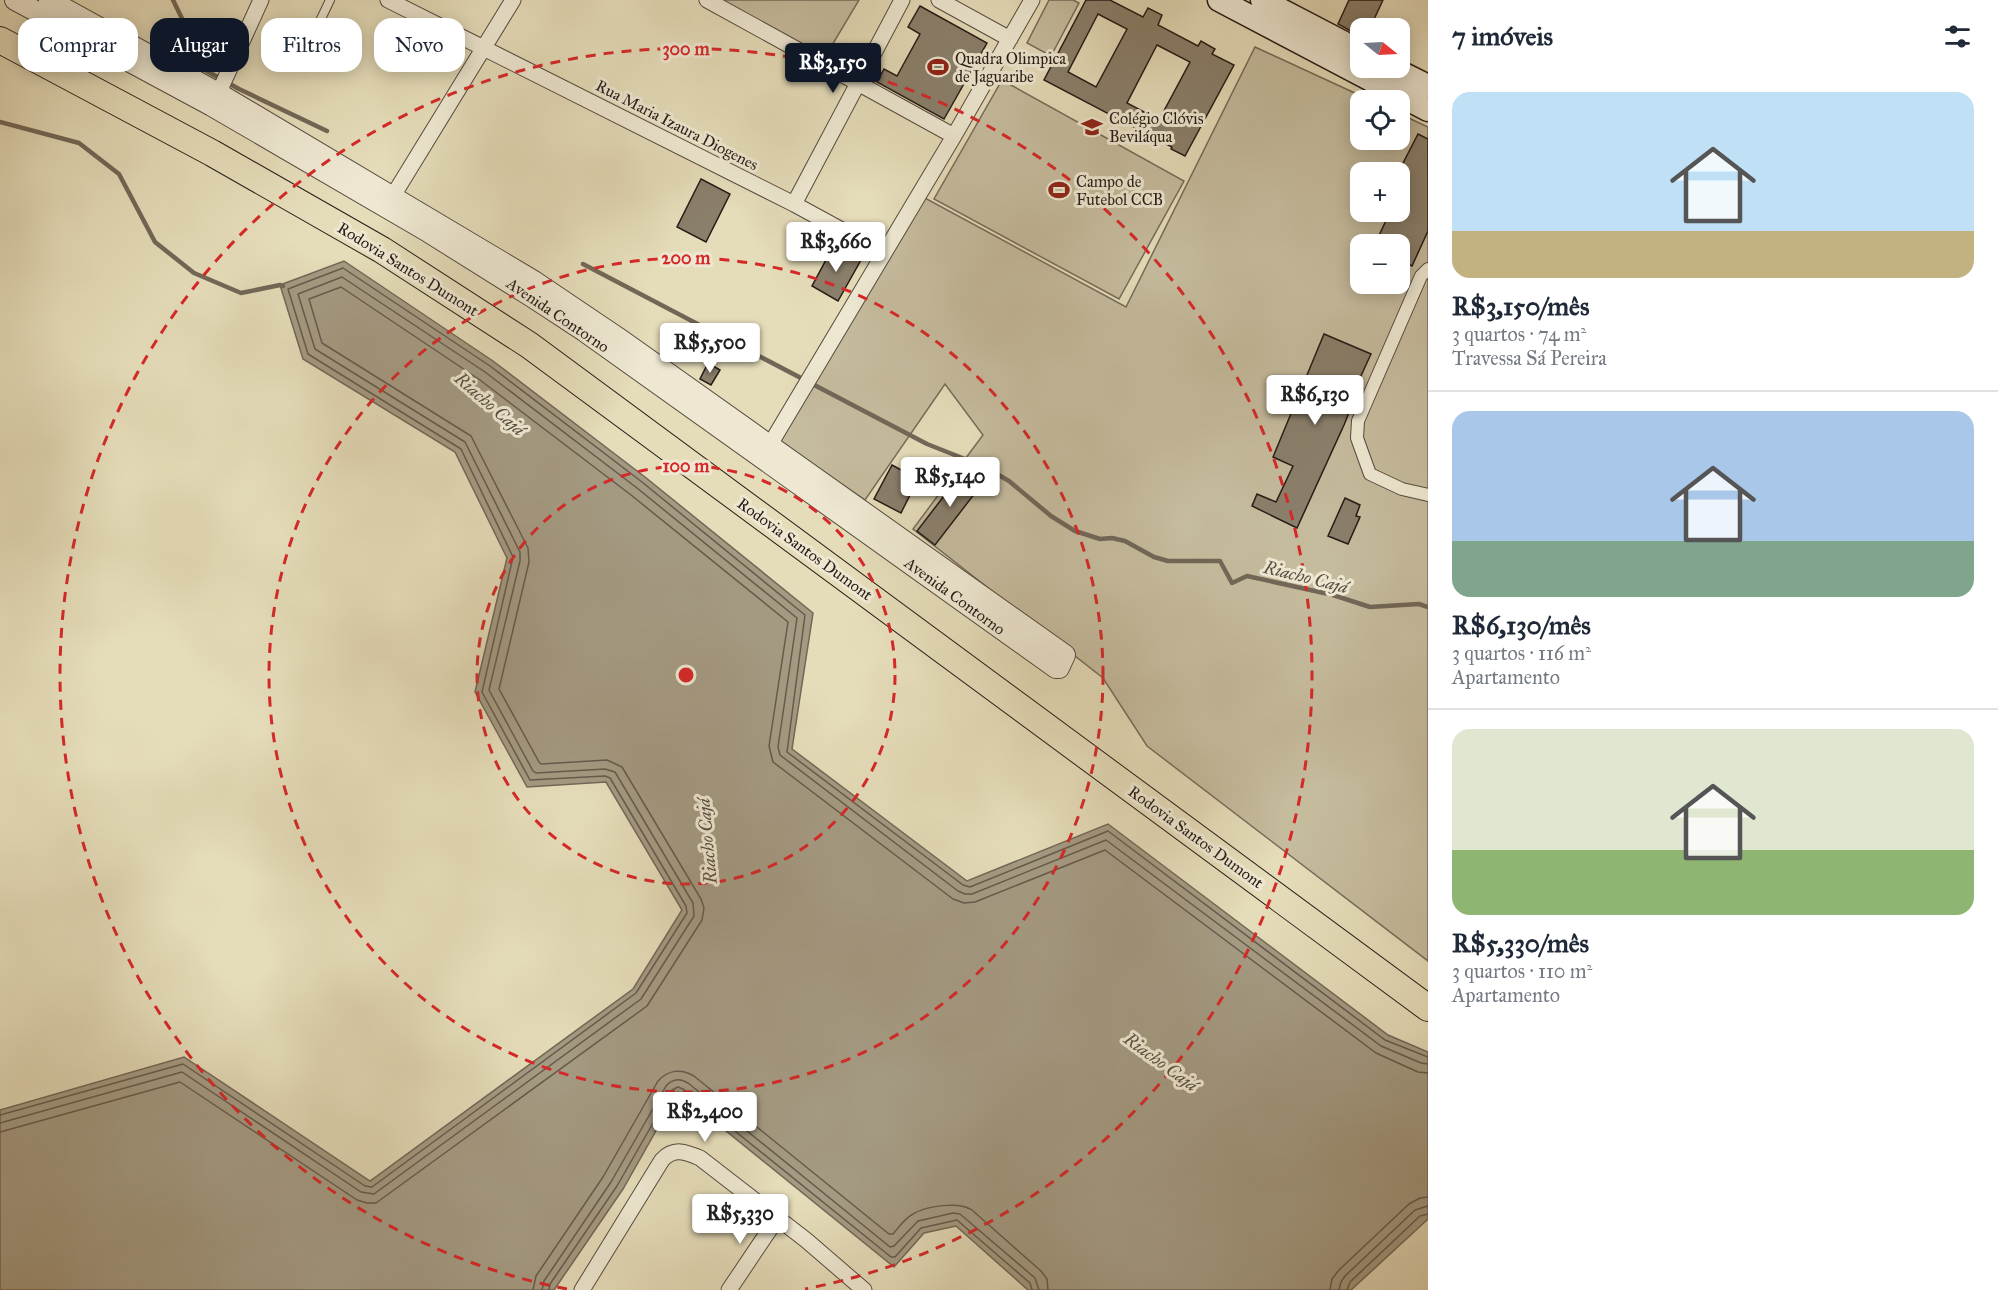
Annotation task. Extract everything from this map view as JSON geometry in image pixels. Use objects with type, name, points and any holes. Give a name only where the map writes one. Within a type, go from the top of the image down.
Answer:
[{"type":"highway","name":"Rodovia Santos Dumont","points":[[0,40],[212,153],[382,250],[529,345],[1428,1008]]},
{"type":"main road","points":[[1219,0],[1263,6],[1350,46]]},
{"type":"main road","points":[[1263,6],[1428,110]]},
{"type":"main road","points":[[1410,77],[1428,86]]},
{"type":"street","points":[[15,0],[215,99]]},
{"type":"street","points":[[49,0],[389,201],[534,281],[571,305],[766,453],[917,560],[1065,655]]},
{"type":"street","points":[[215,99],[261,0]]},
{"type":"street","name":"Rua Maria Izaura Diogenes","points":[[388,0],[794,204],[884,253]]},
{"type":"street","points":[[389,201],[513,0]]},
{"type":"street","points":[[707,0],[954,136]]},
{"type":"street","points":[[794,204],[902,0]]},
{"type":"street","points":[[939,0],[1010,39]]},
{"type":"street","points":[[766,453],[1032,0]]},
{"type":"street","points":[[1428,269],[1421,276],[1358,421],[1357,438],[1370,474],[1402,489],[1428,495]]},
{"type":"street","points":[[582,1290],[651,1176],[668,1153],[685,1152],[700,1158],[778,1217],[864,1290]]},
{"type":"street","points":[[729,1290],[778,1217]]},
{"type":"lane","points":[[321,18],[330,0]]},
{"type":"shaded area","points":[[717,0],[859,0],[825,57]]},
{"type":"shaded area","points":[[1049,0],[1073,0],[1079,3],[1051,56],[1027,43]]},
{"type":"shaded area","points":[[1255,47],[1350,91],[1350,150],[1410,150],[1410,119],[1428,127],[1428,961],[1147,746],[1103,678],[913,529],[983,435],[945,384],[865,500],[779,441],[925,198],[1126,307]]},
{"type":"shaded area","name":"Campo de Futebol CCB","points":[[1002,80],[1184,181],[1119,299],[934,199]]},
{"type":"water","points":[[344,261],[493,361],[645,477],[813,613],[792,749],[967,881],[1108,824],[1388,1035],[1428,1052],[1428,1219],[1351,1290],[1028,1290],[956,1226],[924,1233],[894,1267],[678,1092],[623,1189],[554,1290],[0,1290],[0,1110],[184,1057],[370,1181],[633,989],[682,910],[606,782],[527,787],[475,692],[507,558],[455,452],[303,359],[280,285]]},
{"type":"building","points":[[1086,0],[1110,0],[1143,17],[1148,8],[1162,15],[1158,25],[1198,46],[1201,41],[1215,49],[1212,54],[1234,65],[1185,156],[1044,80]],"holes":[[[1098,14],[1127,29],[1096,87],[1068,72]],[[1157,45],[1190,62],[1159,120],[1127,103]]]},
{"type":"building","points":[[1349,0],[1383,0],[1375,18],[1350,18],[1350,31],[1338,24]]},
{"type":"building","name":"Quadra Olimpica de Jaguaribe","points":[[920,6],[987,43],[944,119],[877,82],[884,69],[897,76],[920,34],[908,27]]},
{"type":"building","points":[[1418,134],[1428,139],[1428,231],[1412,266],[1410,265],[1410,234],[1380,234],[1385,222],[1410,222],[1410,162],[1404,162]]},
{"type":"building","points":[[701,179],[730,194],[706,242],[677,227]]},
{"type":"building","points":[[834,245],[861,260],[838,301],[812,286]]},
{"type":"building","points":[[1324,334],[1371,354],[1355,389],[1358,390],[1344,425],[1297,528],[1252,506],[1257,494],[1276,502],[1293,466],[1273,457]]},
{"type":"building","points":[[708,363],[720,370],[711,385],[700,379]]},
{"type":"building","points":[[892,465],[918,479],[901,513],[874,499]]},
{"type":"building","points":[[964,470],[982,484],[935,545],[917,531]]},
{"type":"building","points":[[1345,498],[1360,505],[1356,516],[1360,517],[1348,544],[1328,536]]},
{"type":"waterway","name":"Riacho Cajá","points":[[173,0],[190,35],[189,61],[239,89],[327,131]]},
{"type":"waterway","name":"Riacho Cajá","points":[[0,122],[79,143],[119,174],[155,242],[194,273],[241,293],[283,286]]},
{"type":"waterway","name":"Riacho Cajá","points":[[583,264],[927,444],[985,467],[1009,481],[1051,516],[1075,531],[1100,539],[1112,538],[1125,541],[1154,557],[1168,561],[1220,561],[1232,583],[1247,576],[1333,595],[1370,607],[1419,604],[1428,607]]},
{"type":"place","name":"Quadra Olimpica de Jaguaribe","points":[[938,67]]},
{"type":"place","name":"Colégio Clóvis Beviláqua","points":[[1092,127]]},
{"type":"place","name":"Campo de Futebol CCB","points":[[1059,190]]}]
